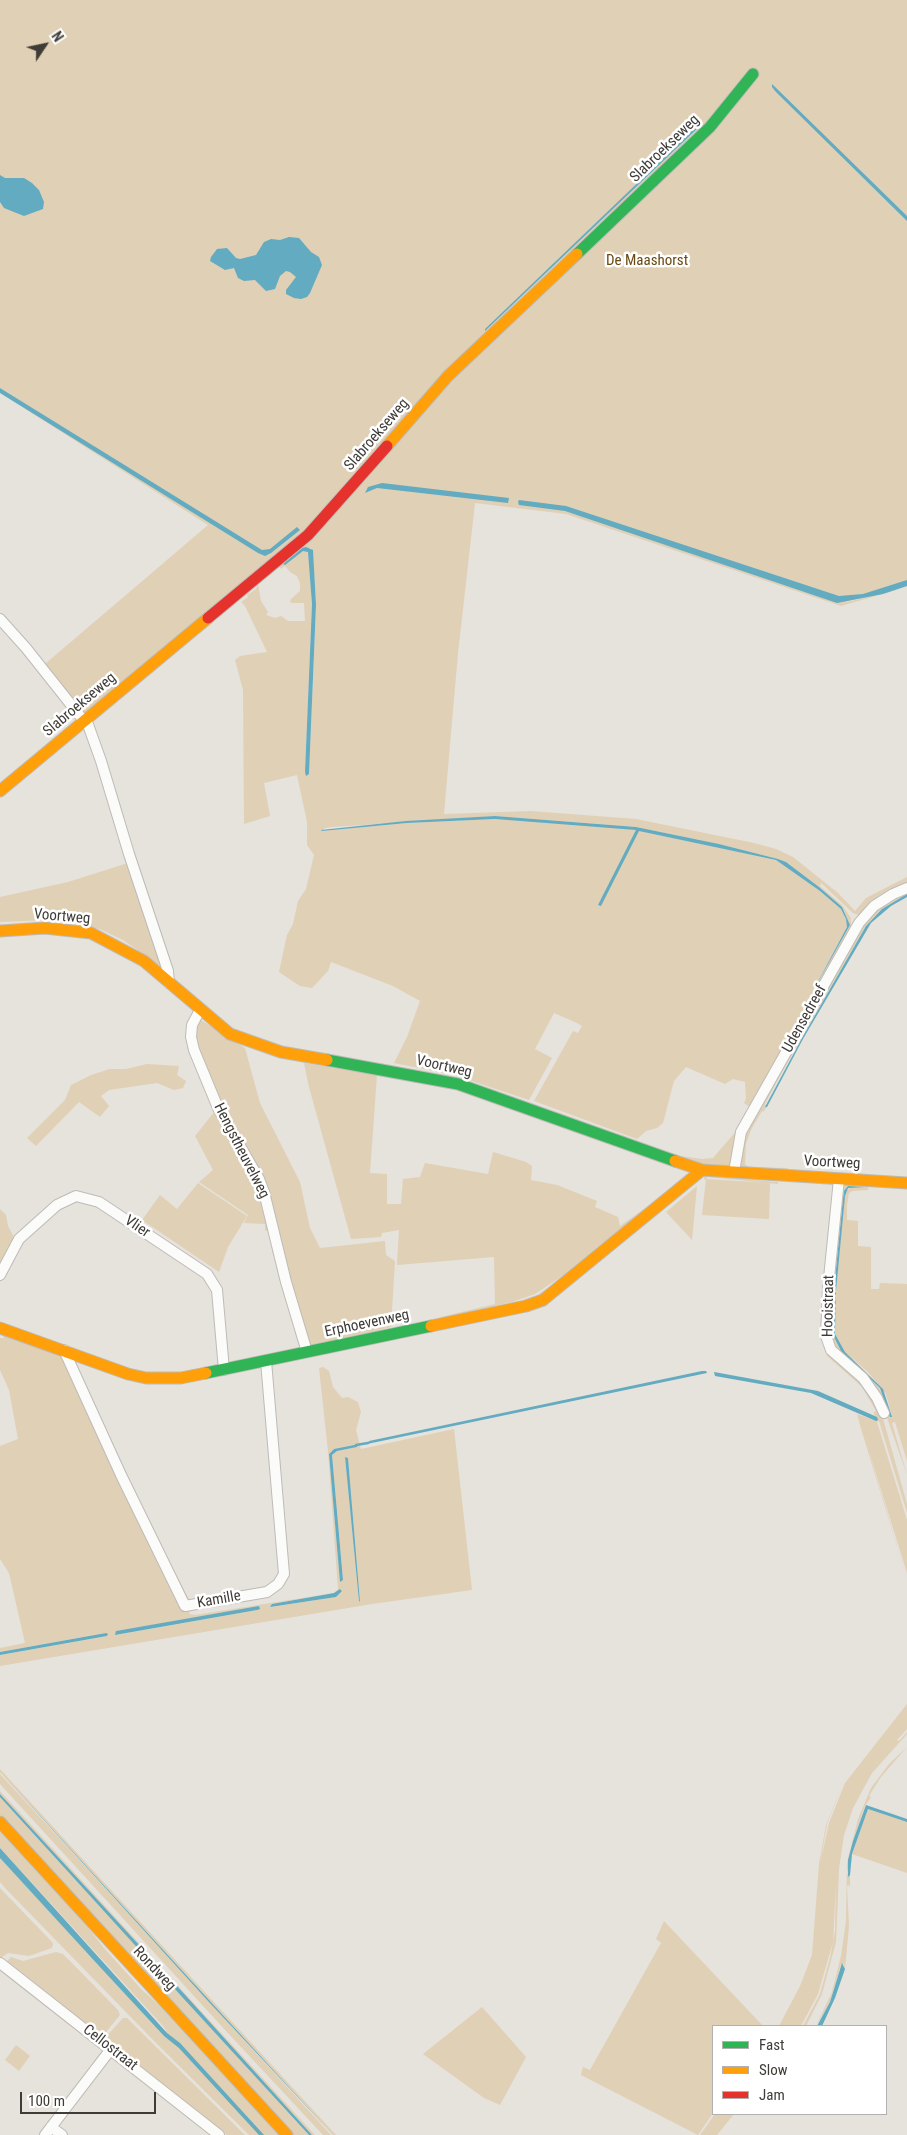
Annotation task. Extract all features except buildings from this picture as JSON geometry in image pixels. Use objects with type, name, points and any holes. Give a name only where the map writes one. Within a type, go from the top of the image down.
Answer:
[{"type":"street","name":"Slabroekseweg","points":[[0,791],[308,535],[334,508],[448,376],[710,127],[753,74]]},
{"type":"street","points":[[0,619],[85,720],[101,762],[168,971],[169,984]]},
{"type":"street","name":"Udensedreef","points":[[734,1172],[741,1132],[859,923],[874,906],[907,888]]},
{"type":"street","name":"Voortweg","points":[[0,931],[45,928],[91,933],[120,946],[144,961],[230,1034],[281,1052],[458,1084],[702,1170],[907,1182]]},
{"type":"street","name":"Hengstheuvelweg","points":[[200,1010],[192,1025],[191,1037],[194,1050],[218,1108],[259,1179],[264,1192],[286,1282],[307,1352]]},
{"type":"street","name":"Erphoevenweg","points":[[0,1328],[128,1374],[146,1378],[181,1378],[526,1306],[543,1300],[702,1170]]},
{"type":"street","name":"Hooistraat","points":[[839,1179],[828,1288],[826,1336],[832,1350],[863,1378],[877,1398],[884,1413]]},
{"type":"street","name":"Vlier","points":[[0,1275],[19,1239],[57,1205],[76,1196],[100,1202],[207,1274],[217,1290],[224,1370]]},
{"type":"street","name":"Kamille","points":[[64,1350],[185,1606],[267,1592],[278,1584],[284,1574],[266,1361]]},
{"type":"street","name":"Rondweg","points":[[0,1822],[287,2135]]},
{"type":"street","name":"Cellostraat","points":[[0,1963],[218,2135]]},
{"type":"street","points":[[62,2135],[48,2131],[111,2049]]},
{"type":"green space","name":"De Maashorst","points":[[0,0],[907,0],[907,583],[843,603],[907,587],[841,606],[566,514],[475,503],[458,653],[444,814],[531,811],[636,819],[754,843],[776,849],[793,857],[838,893],[855,911],[866,898],[907,877],[907,885],[861,916],[853,913],[821,883],[820,886],[842,905],[851,918],[851,930],[750,1110],[730,1165],[711,1167],[681,1156],[702,1159],[713,1158],[738,1129],[750,1107],[744,1103],[746,1099],[745,1082],[733,1079],[725,1084],[686,1067],[674,1081],[663,1123],[657,1128],[646,1131],[637,1139],[534,1101],[573,1031],[578,1033],[582,1026],[577,1023],[554,1013],[535,1049],[552,1058],[529,1100],[454,1075],[394,1063],[407,1037],[420,1001],[393,986],[331,962],[328,971],[312,988],[300,986],[279,972],[287,935],[293,924],[298,901],[306,889],[314,855],[307,845],[307,822],[297,775],[264,783],[270,816],[244,824],[243,690],[235,660],[240,656],[267,652],[245,606],[241,602],[256,589],[258,584],[261,601],[268,612],[266,615],[275,618],[281,616],[288,621],[305,621],[304,603],[291,603],[290,600],[300,591],[300,583],[297,576],[285,566],[281,569],[279,565],[86,715],[79,710],[45,664],[208,525],[0,393],[231,535],[0,388]],"holes":[[[311,548],[316,605],[309,774],[305,772],[312,604],[309,553],[303,551]],[[495,816],[636,827],[719,844],[778,859],[786,862],[842,907],[850,925],[813,991],[847,927],[846,919],[841,909],[820,891],[776,860],[636,830],[585,824],[495,819],[407,823],[322,831],[325,828],[333,827]]]},
{"type":"green space","points":[[128,863],[162,967],[123,940],[83,924],[46,920],[0,922],[0,897],[68,882]]},
{"type":"green space","points":[[907,890],[907,894],[882,909],[866,926],[780,1076],[765,1104],[767,1107],[762,1111],[751,1130],[746,1144],[745,1164],[748,1167],[788,1168],[785,1173],[742,1167],[740,1164],[741,1141],[857,931],[875,909]]},
{"type":"green space","points":[[201,1020],[245,1048],[260,1103],[300,1182],[310,1228],[320,1248],[385,1241],[386,1255],[395,1261],[391,1327],[314,1348],[307,1343],[273,1215],[221,1108],[194,1039],[198,1021]]},
{"type":"green space","points":[[304,1063],[377,1075],[370,1173],[387,1174],[387,1204],[401,1204],[403,1179],[420,1177],[425,1163],[488,1174],[493,1152],[526,1162],[532,1166],[531,1180],[557,1185],[597,1201],[595,1207],[618,1217],[620,1226],[647,1207],[649,1210],[543,1296],[515,1306],[443,1321],[441,1317],[495,1304],[494,1257],[397,1265],[399,1230],[382,1233],[381,1237],[351,1239]],"holes":[[[608,1238],[565,1276],[536,1296],[513,1304],[443,1318],[512,1302],[535,1294],[562,1276]]]},
{"type":"green space","points":[[147,1064],[179,1066],[177,1075],[186,1081],[183,1088],[174,1090],[157,1083],[109,1090],[101,1096],[109,1106],[100,1117],[79,1102],[36,1146],[27,1138],[65,1100],[71,1085],[91,1075],[110,1069],[126,1069]]},
{"type":"green space","points":[[215,1111],[249,1169],[260,1193],[270,1229],[265,1231],[265,1224],[244,1223],[248,1215],[199,1182],[213,1170],[195,1136]]},
{"type":"green space","points":[[704,1176],[778,1182],[778,1184],[770,1183],[769,1219],[702,1215],[706,1179],[704,1180]],"holes":[[[708,1177],[765,1183],[706,1179]]]},
{"type":"green space","points":[[198,1183],[247,1216],[228,1247],[219,1272],[142,1220],[160,1195],[177,1209]]},
{"type":"green space","points":[[869,1184],[868,1190],[852,1191],[849,1193],[847,1220],[858,1221],[858,1246],[871,1247],[871,1289],[879,1289],[880,1283],[907,1284],[907,1461],[895,1422],[892,1423],[907,1475],[883,1406],[840,1356],[829,1336],[842,1187],[845,1185]],"holes":[[[851,1185],[852,1187],[846,1190],[844,1202],[836,1291],[835,1334],[845,1352],[868,1372],[886,1394],[892,1417],[880,1388],[841,1351],[833,1335],[834,1289],[843,1198],[844,1191]]]},
{"type":"green space","points":[[697,1186],[692,1240],[666,1212]]},
{"type":"green space","points":[[0,1209],[6,1215],[8,1226],[15,1239],[0,1266]]},
{"type":"green space","points":[[3,1335],[62,1357],[192,1605],[189,1614],[195,1615],[334,1593],[338,1589],[328,1451],[319,1368],[323,1367],[329,1371],[333,1387],[342,1398],[348,1397],[358,1402],[361,1412],[356,1430],[361,1449],[454,1429],[472,1590],[372,1604],[0,1666],[0,1655],[108,1636],[106,1633],[0,1652],[0,1648],[25,1643],[9,1573],[0,1559],[0,1446],[18,1439],[9,1390],[0,1370],[0,1338],[4,1338]],"holes":[[[357,1444],[359,1446],[337,1451],[332,1455],[343,1579],[340,1582],[329,1454],[334,1449]],[[345,1457],[348,1458],[359,1601]],[[341,1589],[342,1591],[336,1597],[270,1607],[272,1604],[334,1593]],[[259,1607],[257,1610],[116,1635],[116,1631]]]},
{"type":"green space","points":[[832,1354],[861,1379],[882,1415],[907,1504],[907,1513],[879,1421],[877,1422],[907,1520],[907,1573],[863,1432],[907,1579],[857,1414],[876,1421],[877,1417],[874,1415],[874,1412],[876,1411],[862,1387],[826,1355]]},
{"type":"green space","points":[[907,1704],[907,1729],[897,1740],[899,1741],[907,1732],[907,1734],[872,1773],[853,1808],[844,1835],[839,1869],[836,1942],[822,1994],[806,2025],[804,2025],[820,1994],[833,1942],[818,1994],[802,2025],[780,2025],[800,1986],[812,1955],[819,1864],[826,1825],[843,1784],[827,1824],[820,1864],[829,1823],[845,1783]],"holes":[[[836,1883],[835,1931],[833,1942]]]},
{"type":"green space","points":[[907,1747],[881,1777],[869,1796],[871,1797],[865,1806],[853,1841],[847,1874],[850,1875],[850,1888],[849,1885],[847,1886],[849,1926],[845,1969],[844,1964],[841,1965],[830,2002],[816,2025],[832,1992],[841,1956],[846,1921],[847,1863],[858,1819],[871,1788],[889,1764]]},
{"type":"green space","points":[[0,1769],[336,2135],[333,2135],[0,1772]]},
{"type":"green space","points":[[0,1774],[331,2135],[323,2135],[226,2031],[0,1784]]},
{"type":"green space","points":[[0,1791],[315,2135],[312,2135],[272,2092],[0,1794]]},
{"type":"green space","points":[[0,1797],[309,2135],[293,2135],[0,1815]]},
{"type":"green space","points":[[868,1809],[907,1822],[907,1873],[852,1854]]},
{"type":"green space","points":[[0,1830],[81,1918],[104,1948],[142,1990],[172,2016],[280,2135],[249,2135],[157,2044],[6,1889],[0,1882],[0,1858],[164,2036],[166,2030],[163,2026],[0,1848]]},
{"type":"green space","points":[[0,1888],[53,1943],[52,1948],[29,1956],[8,1953],[0,1957]]},
{"type":"green space","points":[[664,1921],[762,2025],[712,2025],[712,2114],[698,2135],[581,2075],[583,2067],[590,2070],[661,1943],[656,1939]]},
{"type":"green space","points":[[56,1952],[63,1954],[118,2010],[120,2015],[102,2037],[7,1961],[11,1957],[23,1961]]},
{"type":"green space","points":[[482,2007],[526,2057],[500,2105],[484,2098],[423,2054]]},
{"type":"green space","points":[[123,2018],[127,2018],[245,2135],[227,2135],[104,2039]]},
{"type":"green space","points":[[16,2045],[30,2056],[19,2071],[5,2060]]},
{"type":"green space","points":[[714,2115],[733,2115],[717,2135],[700,2135]]},
{"type":"water","points":[[772,84],[907,216],[907,221],[776,92]]},
{"type":"water","points":[[698,125],[700,126],[485,331],[485,329]]},
{"type":"water","points":[[0,175],[5,178],[24,178],[32,183],[39,190],[44,202],[43,209],[24,216],[4,208],[0,202]]},
{"type":"water","points":[[289,237],[299,238],[311,252],[319,257],[322,265],[310,293],[307,297],[301,299],[286,294],[286,290],[296,277],[290,272],[286,271],[280,276],[275,289],[266,291],[255,280],[244,281],[238,278],[234,268],[225,270],[210,261],[217,249],[227,248],[236,258],[240,259],[256,255],[264,242],[271,239],[280,240]]},
{"type":"water","points":[[0,388],[262,550],[270,549],[297,527],[300,530],[271,553],[265,556],[258,553],[0,393]]},
{"type":"water","points":[[382,483],[509,498],[508,503],[377,488],[365,493],[368,487]]},
{"type":"water","points":[[519,500],[566,506],[839,596],[863,594],[907,580],[907,586],[883,594],[837,603],[565,511],[519,505]]},
{"type":"water","points":[[306,547],[313,550],[316,605],[309,774],[306,776],[312,604],[308,552],[303,551],[285,565],[283,564],[302,548]]},
{"type":"water","points":[[495,816],[636,827],[719,844],[778,859],[786,862],[842,907],[850,925],[813,991],[847,927],[846,919],[841,909],[820,891],[776,860],[639,831],[601,906],[598,905],[636,830],[495,819],[407,823],[321,830],[406,821]]},
{"type":"water","points":[[907,894],[907,897],[891,906],[871,923],[803,1039],[767,1107],[765,1107],[866,926],[882,909]]},
{"type":"water","points":[[848,1186],[865,1187],[848,1188],[845,1196],[836,1291],[835,1334],[845,1352],[883,1389],[892,1417],[890,1417],[880,1388],[841,1351],[833,1335],[834,1289],[843,1198],[844,1191]]},
{"type":"water","points":[[702,1371],[707,1373],[367,1444],[369,1441]]},
{"type":"water","points":[[714,1372],[818,1391],[877,1417],[878,1420],[876,1421],[811,1393],[715,1376]]},
{"type":"water","points":[[359,1444],[357,1447],[337,1451],[332,1455],[343,1580],[340,1582],[329,1454],[334,1449]]},
{"type":"water","points":[[345,1457],[348,1458],[360,1602],[359,1601]]},
{"type":"water","points":[[340,1589],[342,1591],[336,1597],[270,1607],[272,1604],[334,1593]]},
{"type":"water","points":[[259,1606],[260,1609],[257,1610],[115,1635],[116,1631]]},
{"type":"water","points":[[108,1634],[107,1636],[0,1655],[0,1652]]},
{"type":"water","points":[[0,1772],[254,2049],[333,2135],[208,2001]]},
{"type":"water","points":[[0,1794],[312,2135],[309,2135],[184,1999],[0,1797]]},
{"type":"water","points":[[866,1805],[907,1819],[907,1822],[868,1809],[852,1854],[850,1875],[848,1877],[848,1860]]},
{"type":"water","points":[[0,1848],[167,2033],[180,2043],[264,2135],[259,2135],[179,2048],[164,2036],[100,1967],[0,1858]]},
{"type":"water","points":[[842,1963],[845,1969],[835,1998],[822,2025],[818,2025],[830,2002]]},
{"type":"waterway","points":[[356,1445],[368,1443]]},
{"type":"traffic: fast","points":[[577,254],[710,127],[753,74]]},
{"type":"traffic: fast","points":[[327,1060],[458,1084],[675,1161]]},
{"type":"traffic: fast","points":[[206,1373],[431,1326]]},
{"type":"traffic: slow","points":[[387,446],[448,376],[577,254]]},
{"type":"traffic: slow","points":[[0,791],[208,618]]},
{"type":"traffic: slow","points":[[0,931],[45,928],[91,933],[144,961],[230,1034],[281,1052],[327,1060]]},
{"type":"traffic: slow","points":[[675,1161],[702,1170],[907,1183]]},
{"type":"traffic: slow","points":[[431,1326],[526,1306],[543,1300],[702,1170]]},
{"type":"traffic: slow","points":[[0,1328],[128,1374],[146,1378],[181,1378],[206,1373]]},
{"type":"traffic: slow","points":[[0,1822],[287,2135]]},
{"type":"traffic: jam","points":[[208,618],[308,535],[387,446]]}]
